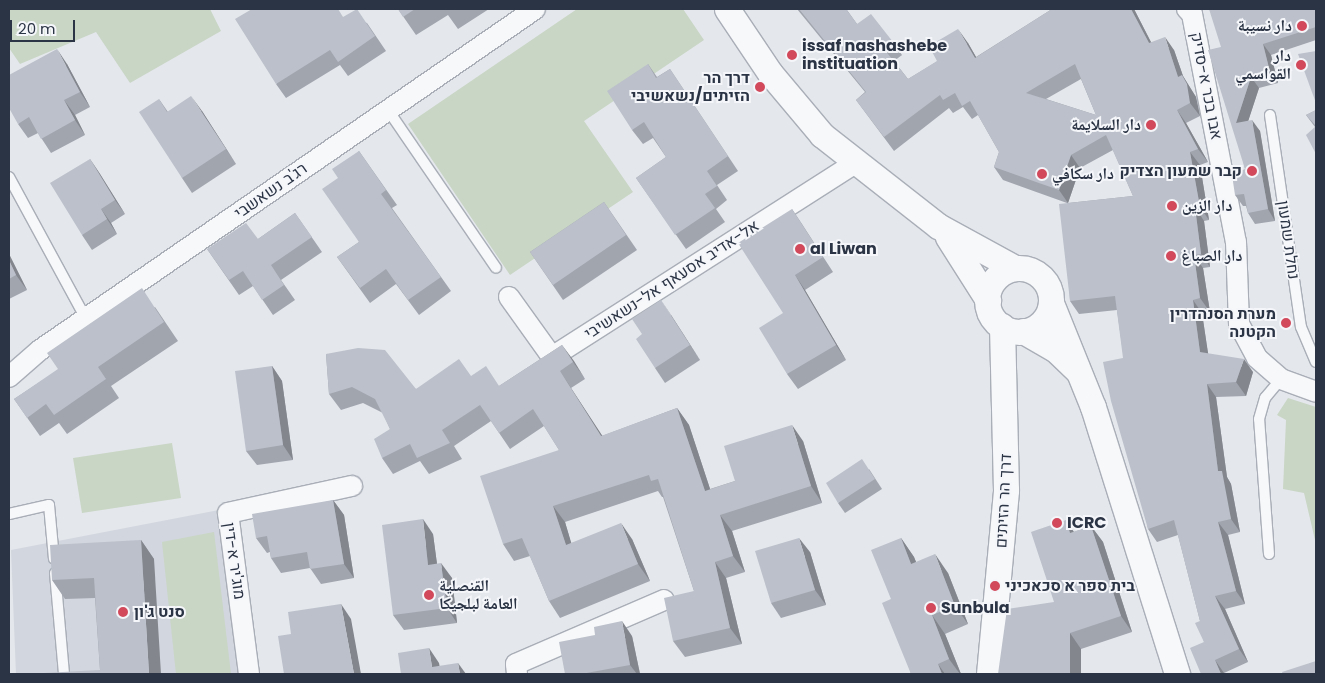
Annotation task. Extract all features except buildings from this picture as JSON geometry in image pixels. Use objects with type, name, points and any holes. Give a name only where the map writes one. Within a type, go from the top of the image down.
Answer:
[{"type":"street","name":"רג'ב נשאשבי","points":[[9,377],[86,319],[535,9]]},
{"type":"street","points":[[719,9],[744,37],[800,112],[855,163],[938,226],[1015,268],[1042,277],[1083,380],[1177,674]]},
{"type":"street","points":[[727,9],[744,37]]},
{"type":"street","name":"אבו בכר א-סדיק","points":[[1191,10],[1236,242],[1239,324],[1257,358],[1281,379],[1316,392]]},
{"type":"street","name":"אל-אדיב אסעאף אל-נשאשיבי","points":[[509,297],[552,357],[855,163]]},
{"type":"street","points":[[938,226],[965,258],[988,300],[992,315],[1013,329],[1056,350],[1083,380]]},
{"type":"street","points":[[988,300],[992,282],[1015,268]]},
{"type":"street","points":[[1013,329],[1045,319],[1051,303]]},
{"type":"street","name":"דרך הר הזיתים","points":[[989,674],[1006,490],[1013,329]]},
{"type":"street","name":"מוג'יר א-דין","points":[[250,674],[228,513],[352,486]]},
{"type":"street","points":[[518,674],[516,664],[664,600]]},
{"type":"lane","points":[[388,110],[496,268]]},
{"type":"lane","name":"נחלת שמעון","points":[[1270,115],[1301,328],[1316,362]]},
{"type":"lane","points":[[9,177],[86,319]]},
{"type":"lane","points":[[1269,554],[1259,419],[1265,398],[1281,379]]},
{"type":"lane","points":[[9,514],[49,505],[64,674]]},
{"type":"shaded area","name":"סנט ג'ון","points":[[219,510],[241,674],[16,674],[11,550]]},
{"type":"green space","points":[[9,9],[210,9],[221,31],[130,83],[96,32],[20,64],[9,48]]},
{"type":"green space","points":[[577,9],[683,9],[704,40],[584,121],[633,192],[510,275],[408,124]]},
{"type":"green space","points":[[1288,398],[1316,407],[1315,540],[1304,493],[1283,489],[1286,420],[1277,415]]},
{"type":"green space","points":[[172,443],[181,498],[82,513],[73,458]]},
{"type":"green space","points":[[214,532],[231,674],[176,674],[162,542]]},
{"type":"place","name":"دار نسيبة","points":[[1302,26]]},
{"type":"place","name":"issaf nashashebe instituation","points":[[792,55]]},
{"type":"place","name":"دار القواسمي","points":[[1301,65]]},
{"type":"place","name":"דרך הר הזיתים/נשאשיבי","points":[[760,87]]},
{"type":"place","name":"دار السلايمة","points":[[1151,125]]},
{"type":"place","name":"קבר שמעון הצדיק","points":[[1252,171]]},
{"type":"place","name":"دار سكافي","points":[[1042,174]]},
{"type":"place","name":"دار الزين","points":[[1172,206]]},
{"type":"place","name":"al Liwan","points":[[800,249]]},
{"type":"place","name":"دار الصباغ","points":[[1171,256]]},
{"type":"place","name":"מערת הסנהדרין הקטנה","points":[[1286,323]]},
{"type":"place","name":"ICRC","points":[[1057,523]]},
{"type":"place","name":"בית ספר א סכאכיני","points":[[995,586]]},
{"type":"place","name":"القنصلية العامة لبلجيكا","points":[[429,595]]},
{"type":"place","name":"Sunbula","points":[[931,608]]},
{"type":"place","name":"סנט ג'ון","points":[[123,612]]}]
